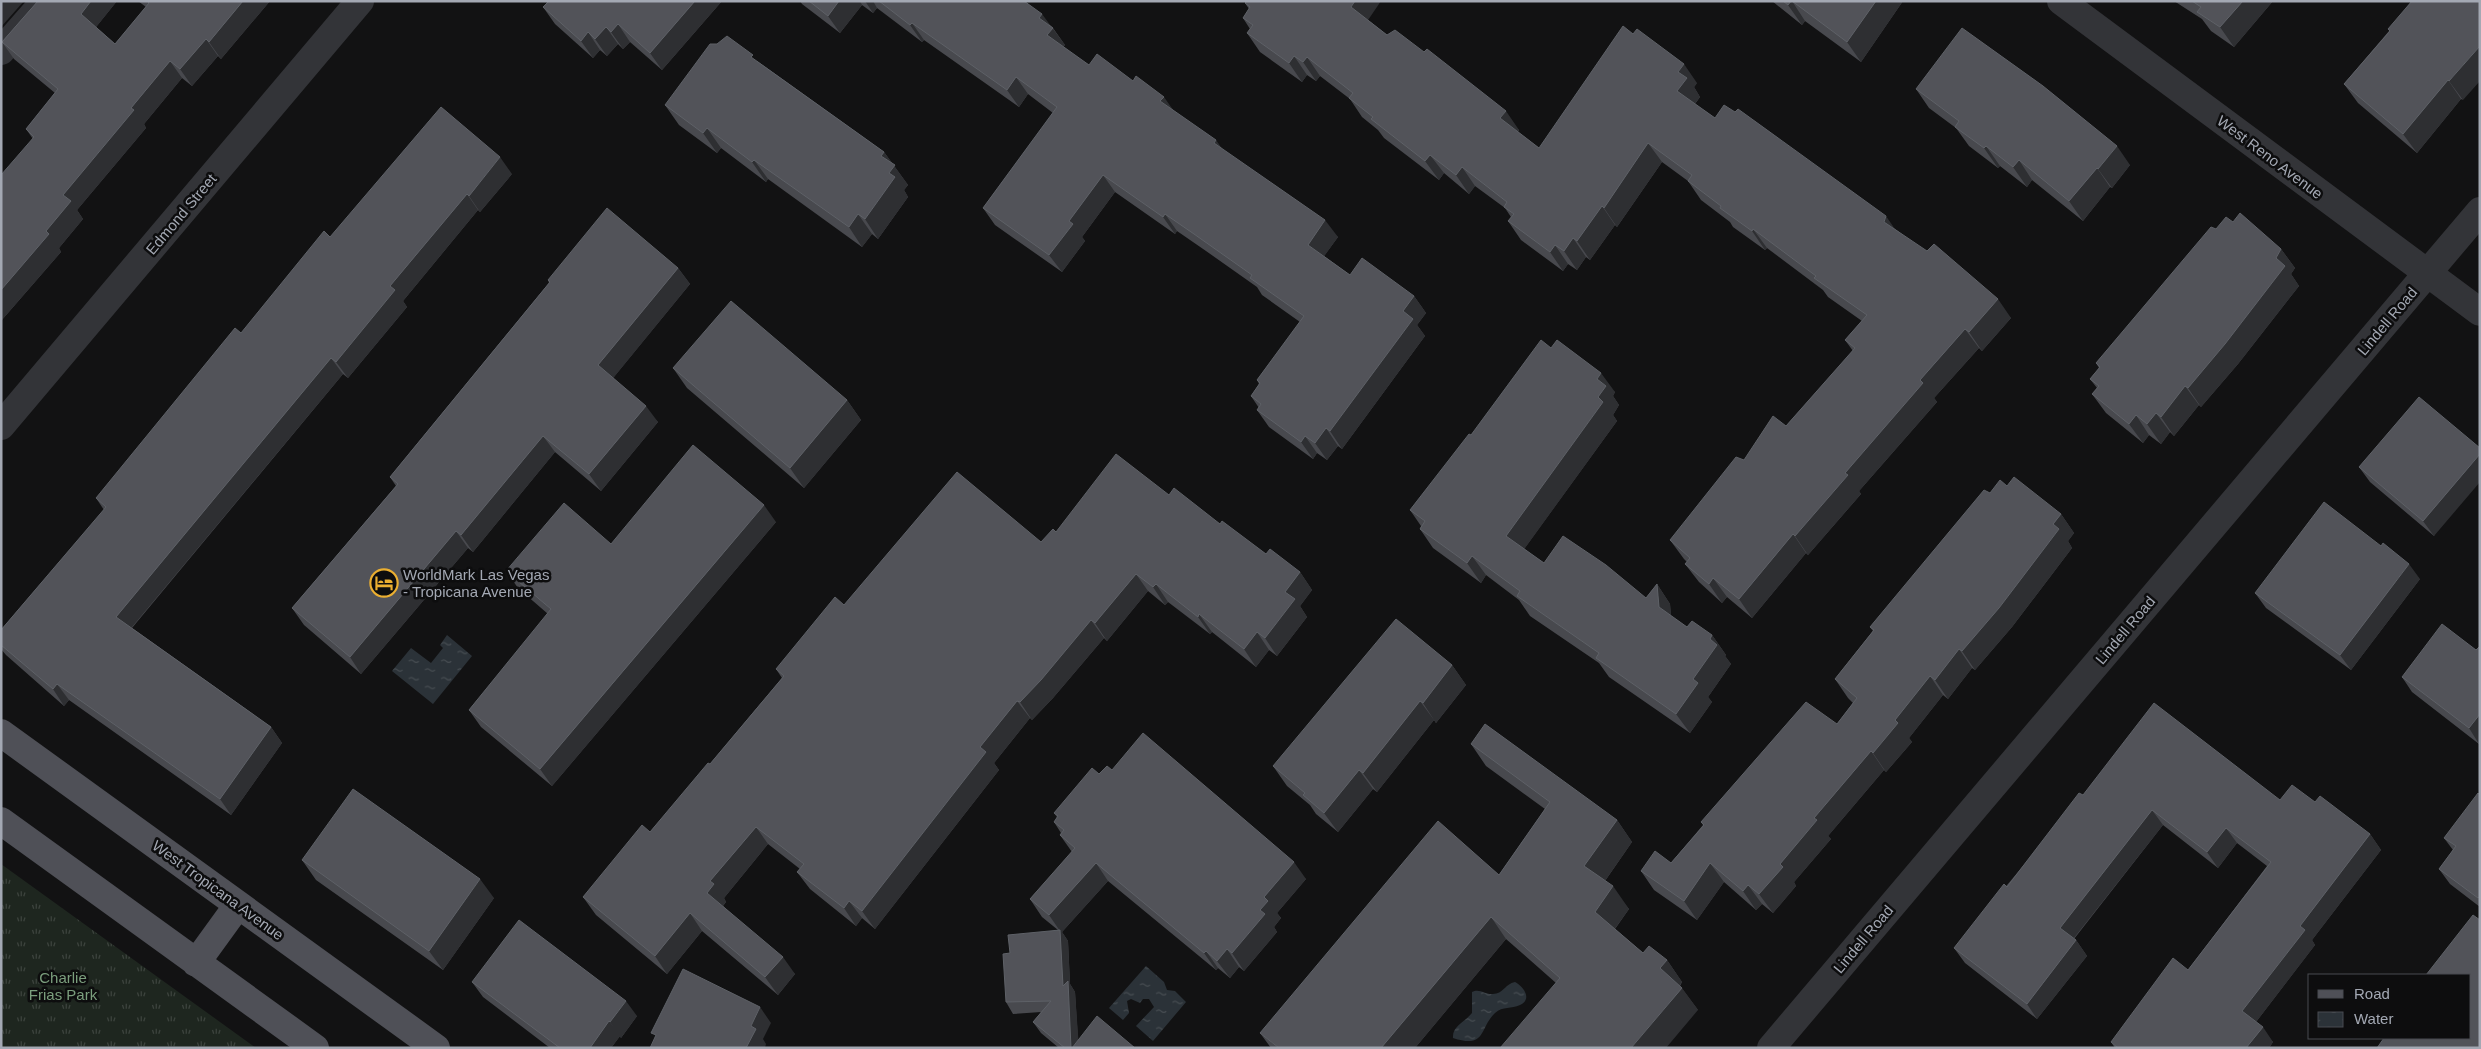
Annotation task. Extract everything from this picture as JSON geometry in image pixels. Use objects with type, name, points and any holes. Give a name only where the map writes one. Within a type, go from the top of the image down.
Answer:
[{"type":"main road","name":"West Tropicana Avenue","points":[[1,733],[436,1048]]},
{"type":"main road","points":[[1,821],[315,1048]]},
{"type":"main road","points":[[196,962],[238,905]]},
{"type":"street","points":[[1,52],[45,1]]},
{"type":"street","name":"Edmond Street","points":[[1,426],[360,1]]},
{"type":"street","name":"West Reno Avenue","points":[[2062,1],[2480,312]]},
{"type":"street","name":"Lindell Road","points":[[1770,1048],[2480,211]]},
{"type":"green space","name":"Charlie Frias Park","points":[[1,864],[256,1048],[1,1048]]},
{"type":"water","points":[[447,635],[472,656],[433,704],[392,671],[411,648],[431,663],[443,648],[440,645]]},
{"type":"water","points":[[1146,966],[1164,982],[1167,990],[1175,991],[1186,1002],[1153,1041],[1136,1026],[1154,1007],[1149,999],[1143,999],[1140,1003],[1131,999],[1127,1001],[1129,1013],[1123,1020],[1109,1008]]},
{"type":"water","points":[[1515,982],[1521,986],[1525,993],[1526,999],[1524,1002],[1517,1006],[1501,1009],[1495,1013],[1477,1039],[1464,1041],[1453,1038],[1457,1027],[1472,1013],[1472,992],[1496,994]]},
{"type":"building","points":[[38,1],[91,1],[81,14],[115,44],[149,3],[147,1],[243,1],[209,42],[206,39],[180,69],[170,61],[131,108],[134,110],[63,195],[71,201],[46,231],[49,234],[1,290],[1,175],[34,137],[26,129],[58,89],[2,42]]},
{"type":"building","points":[[549,1],[695,1],[650,53],[618,24],[611,32],[606,27],[595,39],[588,32],[581,41],[543,7]]},
{"type":"building","points":[[809,1],[839,1],[828,16]]},
{"type":"building","points":[[879,1],[1024,1],[1042,14],[1039,18],[1053,28],[1047,35],[1089,65],[1097,54],[1133,81],[1136,76],[1164,97],[1160,101],[1216,140],[1214,143],[1325,220],[1308,245],[1350,275],[1362,258],[1414,296],[1403,311],[1413,319],[1330,431],[1326,428],[1315,443],[1305,436],[1301,442],[1257,410],[1261,404],[1251,396],[1260,383],[1257,380],[1304,316],[1250,278],[1252,275],[1165,214],[1163,217],[1103,175],[1069,221],[1073,224],[1049,255],[983,208],[1057,107],[1016,77],[1007,90],[912,23],[910,25]]},
{"type":"building","points":[[1247,1],[1355,1],[1351,7],[1387,35],[1395,30],[1424,52],[1427,49],[1506,111],[1500,118],[1539,148],[1623,26],[1633,34],[1637,29],[1684,64],[1678,72],[1687,78],[1677,91],[1715,118],[1724,105],[1735,112],[1738,109],[1886,216],[1884,222],[1927,251],[1934,244],[1998,299],[1969,332],[1965,329],[1920,380],[1923,383],[1845,473],[1848,475],[1795,536],[1793,534],[1739,599],[1713,578],[1709,584],[1685,564],[1690,558],[1670,540],[1736,457],[1744,460],[1773,416],[1786,426],[1855,348],[1845,340],[1867,315],[1814,278],[1816,276],[1753,229],[1752,231],[1720,208],[1721,206],[1688,181],[1692,175],[1648,143],[1604,208],[1602,206],[1577,241],[1573,238],[1564,251],[1555,245],[1550,252],[1508,221],[1514,214],[1504,207],[1507,202],[1462,167],[1456,175],[1430,155],[1425,161],[1371,119],[1373,117],[1349,98],[1353,93],[1307,57],[1303,62],[1294,56],[1289,63],[1247,33],[1253,25],[1243,18],[1250,7],[1245,3]]},
{"type":"building","points":[[1783,1],[1791,1],[1788,5]]},
{"type":"building","points":[[1792,1],[1876,1],[1847,42]]},
{"type":"building","points":[[2192,1],[2243,1],[2220,27],[2197,12],[2201,7]]},
{"type":"building","points":[[2412,1],[2480,1],[2480,46],[2448,80],[2403,134],[2344,84],[2390,31],[2388,29]]},
{"type":"building","points":[[1962,28],[2043,86],[2117,146],[2069,201],[2019,160],[2013,167],[1986,146],[1984,148],[1955,127],[1959,121],[1916,89]]},
{"type":"building","points":[[727,36],[753,55],[751,57],[884,152],[881,156],[895,165],[889,173],[895,177],[865,219],[858,214],[849,227],[754,160],[752,162],[707,128],[703,133],[665,105],[710,44],[717,44]]},
{"type":"building","points":[[441,107],[500,157],[469,196],[467,194],[390,286],[395,290],[336,362],[331,358],[116,617],[271,727],[220,799],[57,684],[53,689],[1,645],[1,630],[106,507],[96,498],[235,328],[241,333],[324,231],[330,237]]},
{"type":"building","points":[[607,208],[678,268],[598,365],[646,406],[589,474],[543,436],[461,535],[456,531],[350,657],[292,608],[398,484],[390,477],[550,282],[548,280]]},
{"type":"building","points":[[2240,213],[2281,249],[2276,258],[2285,266],[2225,344],[2188,388],[2185,386],[2161,417],[2156,413],[2147,424],[2136,415],[2129,424],[2092,394],[2099,386],[2090,379],[2100,367],[2096,363],[2211,227],[2216,229],[2226,217],[2233,222]]},
{"type":"building","points":[[731,301],[847,400],[790,468],[673,368]]},
{"type":"building","points":[[1541,340],[1551,348],[1557,340],[1601,373],[1597,379],[1606,386],[1598,397],[1603,402],[1506,536],[1544,563],[1563,536],[1606,565],[1646,598],[1657,584],[1659,607],[1687,627],[1692,621],[1712,635],[1710,639],[1717,645],[1693,679],[1698,683],[1676,714],[1596,658],[1599,653],[1517,596],[1520,591],[1472,556],[1467,563],[1420,529],[1425,521],[1410,510],[1469,434],[1471,435]]},
{"type":"building","points":[[2419,397],[2480,448],[2480,454],[2423,521],[2359,467]]},
{"type":"building","points":[[693,445],[764,505],[540,769],[469,710],[551,609],[506,571],[564,503],[611,544]]},
{"type":"building","points":[[1116,454],[1169,495],[1174,488],[1220,524],[1222,521],[1266,554],[1270,549],[1300,572],[1285,592],[1295,599],[1265,638],[1257,632],[1244,649],[1199,614],[1198,617],[1156,584],[1153,587],[1136,574],[1095,623],[1091,620],[1041,680],[1020,702],[1017,701],[980,747],[986,752],[862,911],[849,901],[844,908],[797,872],[804,864],[756,827],[710,881],[714,884],[707,893],[783,957],[765,977],[690,913],[655,956],[583,897],[642,825],[650,832],[784,676],[776,669],[835,597],[844,605],[957,472],[1041,542],[1053,529],[1056,532]]},
{"type":"building","points":[[2014,477],[2061,514],[2053,524],[2059,529],[1999,608],[1962,651],[1959,649],[1935,680],[1930,676],[1895,720],[1898,723],[1873,753],[1871,751],[1814,818],[1817,820],[1780,864],[1783,867],[1759,894],[1748,885],[1743,891],[1710,863],[1684,901],[1641,871],[1655,851],[1671,863],[1704,825],[1701,822],[1806,702],[1837,724],[1857,698],[1835,679],[1874,630],[1870,627],[1984,490],[1990,493],[2000,480],[2007,486]]},
{"type":"building","points":[[2324,502],[2381,546],[2383,543],[2409,564],[2340,655],[2255,593]]},
{"type":"building","points":[[1396,619],[1452,665],[1423,703],[1420,701],[1363,773],[1359,770],[1324,813],[1303,795],[1305,793],[1273,766]]},
{"type":"building","points":[[2442,624],[2476,650],[2480,646],[2480,714],[2469,728],[2402,677]]},
{"type":"building","points":[[2154,703],[2280,800],[2292,785],[2315,802],[2320,796],[2370,834],[2300,926],[2305,930],[2242,1011],[2263,1027],[2246,1048],[2118,1048],[2111,1042],[2173,958],[2188,970],[2271,862],[2226,828],[2207,852],[2152,810],[2060,928],[2076,940],[2027,1004],[1954,948],[2004,884],[2007,887],[2079,793],[2083,795]]},
{"type":"building","points":[[1485,724],[1617,820],[1584,866],[1613,886],[1595,912],[1643,953],[1649,946],[1667,960],[1660,968],[1682,988],[1631,1048],[1500,1048],[1560,978],[1491,917],[1381,1048],[1279,1048],[1260,1033],[1438,821],[1499,875],[1550,802],[1471,744]]},
{"type":"building","points":[[1143,733],[1294,862],[1264,897],[1268,901],[1260,910],[1265,914],[1232,953],[1227,949],[1217,961],[1206,951],[1204,953],[1096,863],[1049,915],[1030,899],[1075,848],[1060,835],[1064,830],[1054,822],[1058,816],[1054,813],[1092,768],[1099,774],[1107,766],[1112,770]]},
{"type":"building","points":[[353,789],[480,879],[429,951],[302,860]]},
{"type":"building","points":[[2478,793],[2480,795],[2480,896],[2478,898],[2439,869],[2456,846],[2444,838]]},
{"type":"building","points":[[2473,915],[2480,920],[2479,1048],[2377,1048],[2383,1039],[2471,1039],[2471,974],[2427,974]]},
{"type":"building","points":[[519,920],[626,1001],[590,1048],[560,1048],[472,982]]},
{"type":"building","points":[[1060,930],[1063,986],[1068,981],[1071,1048],[1065,1048],[1033,1022],[1051,1001],[1006,1002],[1003,954],[1010,953],[1008,935]]},
{"type":"building","points":[[683,969],[760,1007],[751,1026],[756,1029],[746,1048],[650,1048],[656,1035],[651,1033]]},
{"type":"building","points":[[1097,1016],[1135,1048],[1072,1048]]},
{"type":"place","name":"WorldMark Las Vegas - Tropicana Avenue","points":[[384,583]]}]
